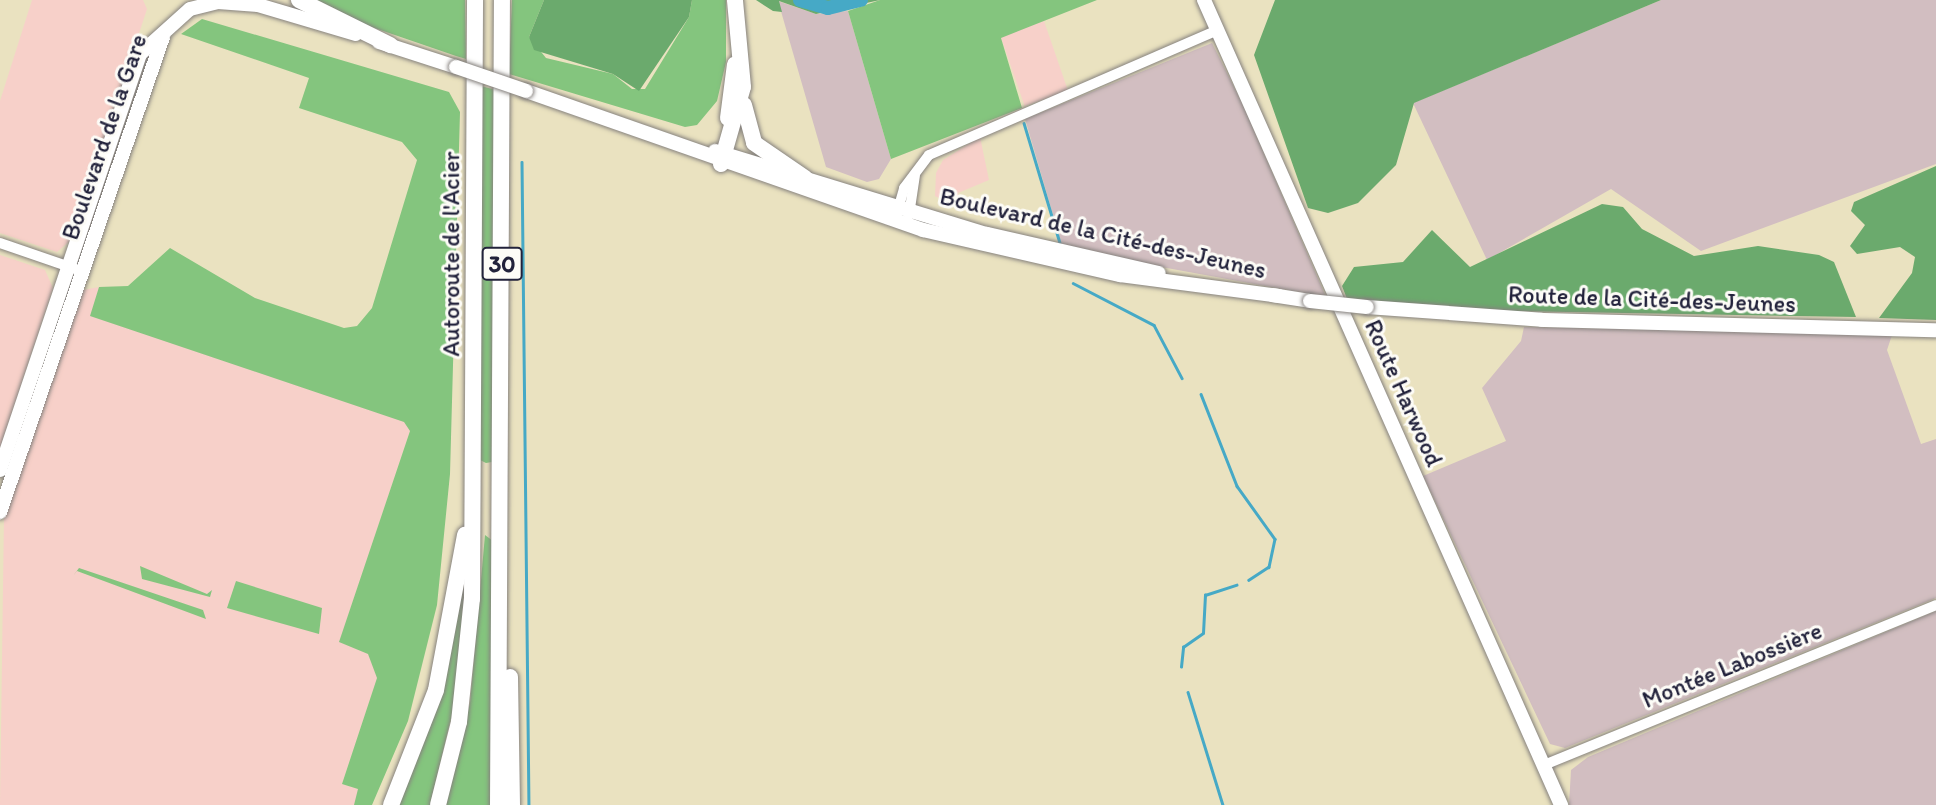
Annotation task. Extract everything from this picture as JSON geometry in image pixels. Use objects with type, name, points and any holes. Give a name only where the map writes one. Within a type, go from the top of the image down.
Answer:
[{"type":"highway","points":[[299,0],[354,30],[390,45]]},
{"type":"highway","name":"Autoroute de l'Acier","points":[[470,509],[475,0]]},
{"type":"highway","name":"Autoroute de l'Acier","points":[[502,0],[503,416]]},
{"type":"highway","points":[[735,0],[743,86],[754,143],[806,178]]},
{"type":"highway","points":[[719,154],[737,33]]},
{"type":"highway","points":[[719,154],[743,86]]},
{"type":"highway","points":[[499,805],[503,416]]},
{"type":"highway","points":[[503,416],[512,805]]},
{"type":"highway","points":[[391,805],[438,681],[470,509]]},
{"type":"highway","points":[[438,805],[468,663],[470,509]]},
{"type":"main road","name":"Route Harwood","points":[[1204,0],[1561,805]]},
{"type":"main road","name":"Boulevard de la Cité-des-Jeunes","points":[[166,29],[190,9],[245,3],[390,45],[902,216],[1059,252],[1279,296],[1367,307]]},
{"type":"main road","name":"Boulevard de la Gare","points":[[0,512],[140,54],[166,29]]},
{"type":"main road","name":"Boulevard de la Cité-des-Jeunes","points":[[719,154],[806,178],[902,216]]},
{"type":"main road","name":"Boulevard de la Gare","points":[[0,470],[76,269]]},
{"type":"main road","name":"Route de la Cité-des-Jeunes","points":[[1367,307],[1542,320],[1936,330]]},
{"type":"street","points":[[902,216],[915,174],[937,150],[1218,30]]},
{"type":"street","points":[[0,243],[76,269]]},
{"type":"street","name":"Montée Labossière","points":[[1544,765],[1936,605]]},
{"type":"shaded area","points":[[32,0],[143,0],[147,9],[71,240],[57,252],[0,233],[0,101]]},
{"type":"shaded area","points":[[1661,0],[1936,0],[1936,164],[1701,251],[1611,189],[1487,260],[1413,103]]},
{"type":"shaded area","points":[[778,1],[816,14],[848,11],[891,159],[879,179],[867,182],[826,167]]},
{"type":"shaded area","points":[[1044,21],[1068,91],[1025,106],[1001,36]]},
{"type":"shaded area","points":[[1212,43],[1243,105],[1326,297],[1063,249],[1025,119]]},
{"type":"shaded area","points":[[980,137],[989,180],[958,193],[963,210],[935,196],[936,173],[943,160]]},
{"type":"shaded area","points":[[0,255],[45,270],[53,288],[0,448]]},
{"type":"shaded area","points":[[99,287],[93,309],[413,422],[345,625],[390,640],[342,784],[371,793],[365,805],[0,805],[4,515],[83,290]]},
{"type":"shaded area","points":[[1524,327],[1892,335],[1887,350],[1921,444],[1936,439],[1936,598],[1565,748],[1550,744],[1423,476],[1506,441],[1482,388],[1521,341]]},
{"type":"shaded area","points":[[1936,611],[1936,805],[1569,805],[1571,770],[1588,757]]},
{"type":"green space","points":[[293,0],[465,0],[466,59],[456,56]]},
{"type":"green space","points":[[512,0],[544,0],[529,37],[546,58],[613,74],[632,89],[645,89],[689,17],[692,0],[726,0],[726,62],[717,101],[697,125],[685,127],[509,74]]},
{"type":"green space","points":[[544,0],[692,0],[689,17],[639,91],[613,74],[534,50],[529,37]]},
{"type":"green space","points":[[756,0],[880,0],[816,14],[779,1],[782,12],[773,11]]},
{"type":"green space","points":[[880,0],[1097,0],[1001,38],[1022,108],[891,159],[848,11]]},
{"type":"green space","points":[[1275,0],[1661,0],[1414,103],[1396,165],[1358,203],[1328,213],[1308,208],[1254,55]]},
{"type":"green space","points":[[202,19],[449,92],[460,112],[450,474],[437,605],[408,721],[372,805],[354,805],[358,789],[342,784],[377,678],[368,654],[339,642],[410,431],[404,422],[90,316],[99,287],[128,286],[170,248],[255,298],[344,328],[357,326],[372,308],[417,160],[402,142],[299,108],[309,78],[181,34]]},
{"type":"green space","points":[[481,86],[496,90],[492,462],[486,463],[480,460]]},
{"type":"green space","points":[[1936,166],[1936,320],[1879,318],[1912,273],[1915,257],[1900,247],[1857,254],[1850,246],[1865,225],[1851,211],[1854,202]]},
{"type":"green space","points":[[1602,204],[1623,207],[1642,229],[1694,256],[1758,246],[1819,255],[1834,262],[1856,317],[1510,311],[1347,299],[1342,286],[1354,267],[1403,262],[1432,230],[1470,267]]},
{"type":"green space","points":[[485,535],[493,541],[492,805],[445,805],[470,703]]},
{"type":"green space","points":[[140,566],[207,594],[212,590],[210,597],[142,579]]},
{"type":"green space","points":[[79,568],[203,610],[206,619],[77,571],[73,576]]},
{"type":"green space","points":[[465,580],[455,702],[430,805],[397,805]]},
{"type":"green space","points":[[236,581],[322,608],[319,634],[227,608]]},
{"type":"waterway","points":[[800,0],[828,8],[861,0]]},
{"type":"waterway","points":[[1024,123],[1060,243]]},
{"type":"waterway","points":[[522,162],[529,805]]},
{"type":"waterway","points":[[1073,283],[1154,325],[1182,378]]},
{"type":"waterway","points":[[1201,394],[1237,486],[1275,539],[1269,567],[1249,580]]},
{"type":"waterway","points":[[1181,667],[1183,647],[1203,633],[1205,595],[1236,585]]},
{"type":"waterway","points":[[1188,692],[1223,805]]}]
